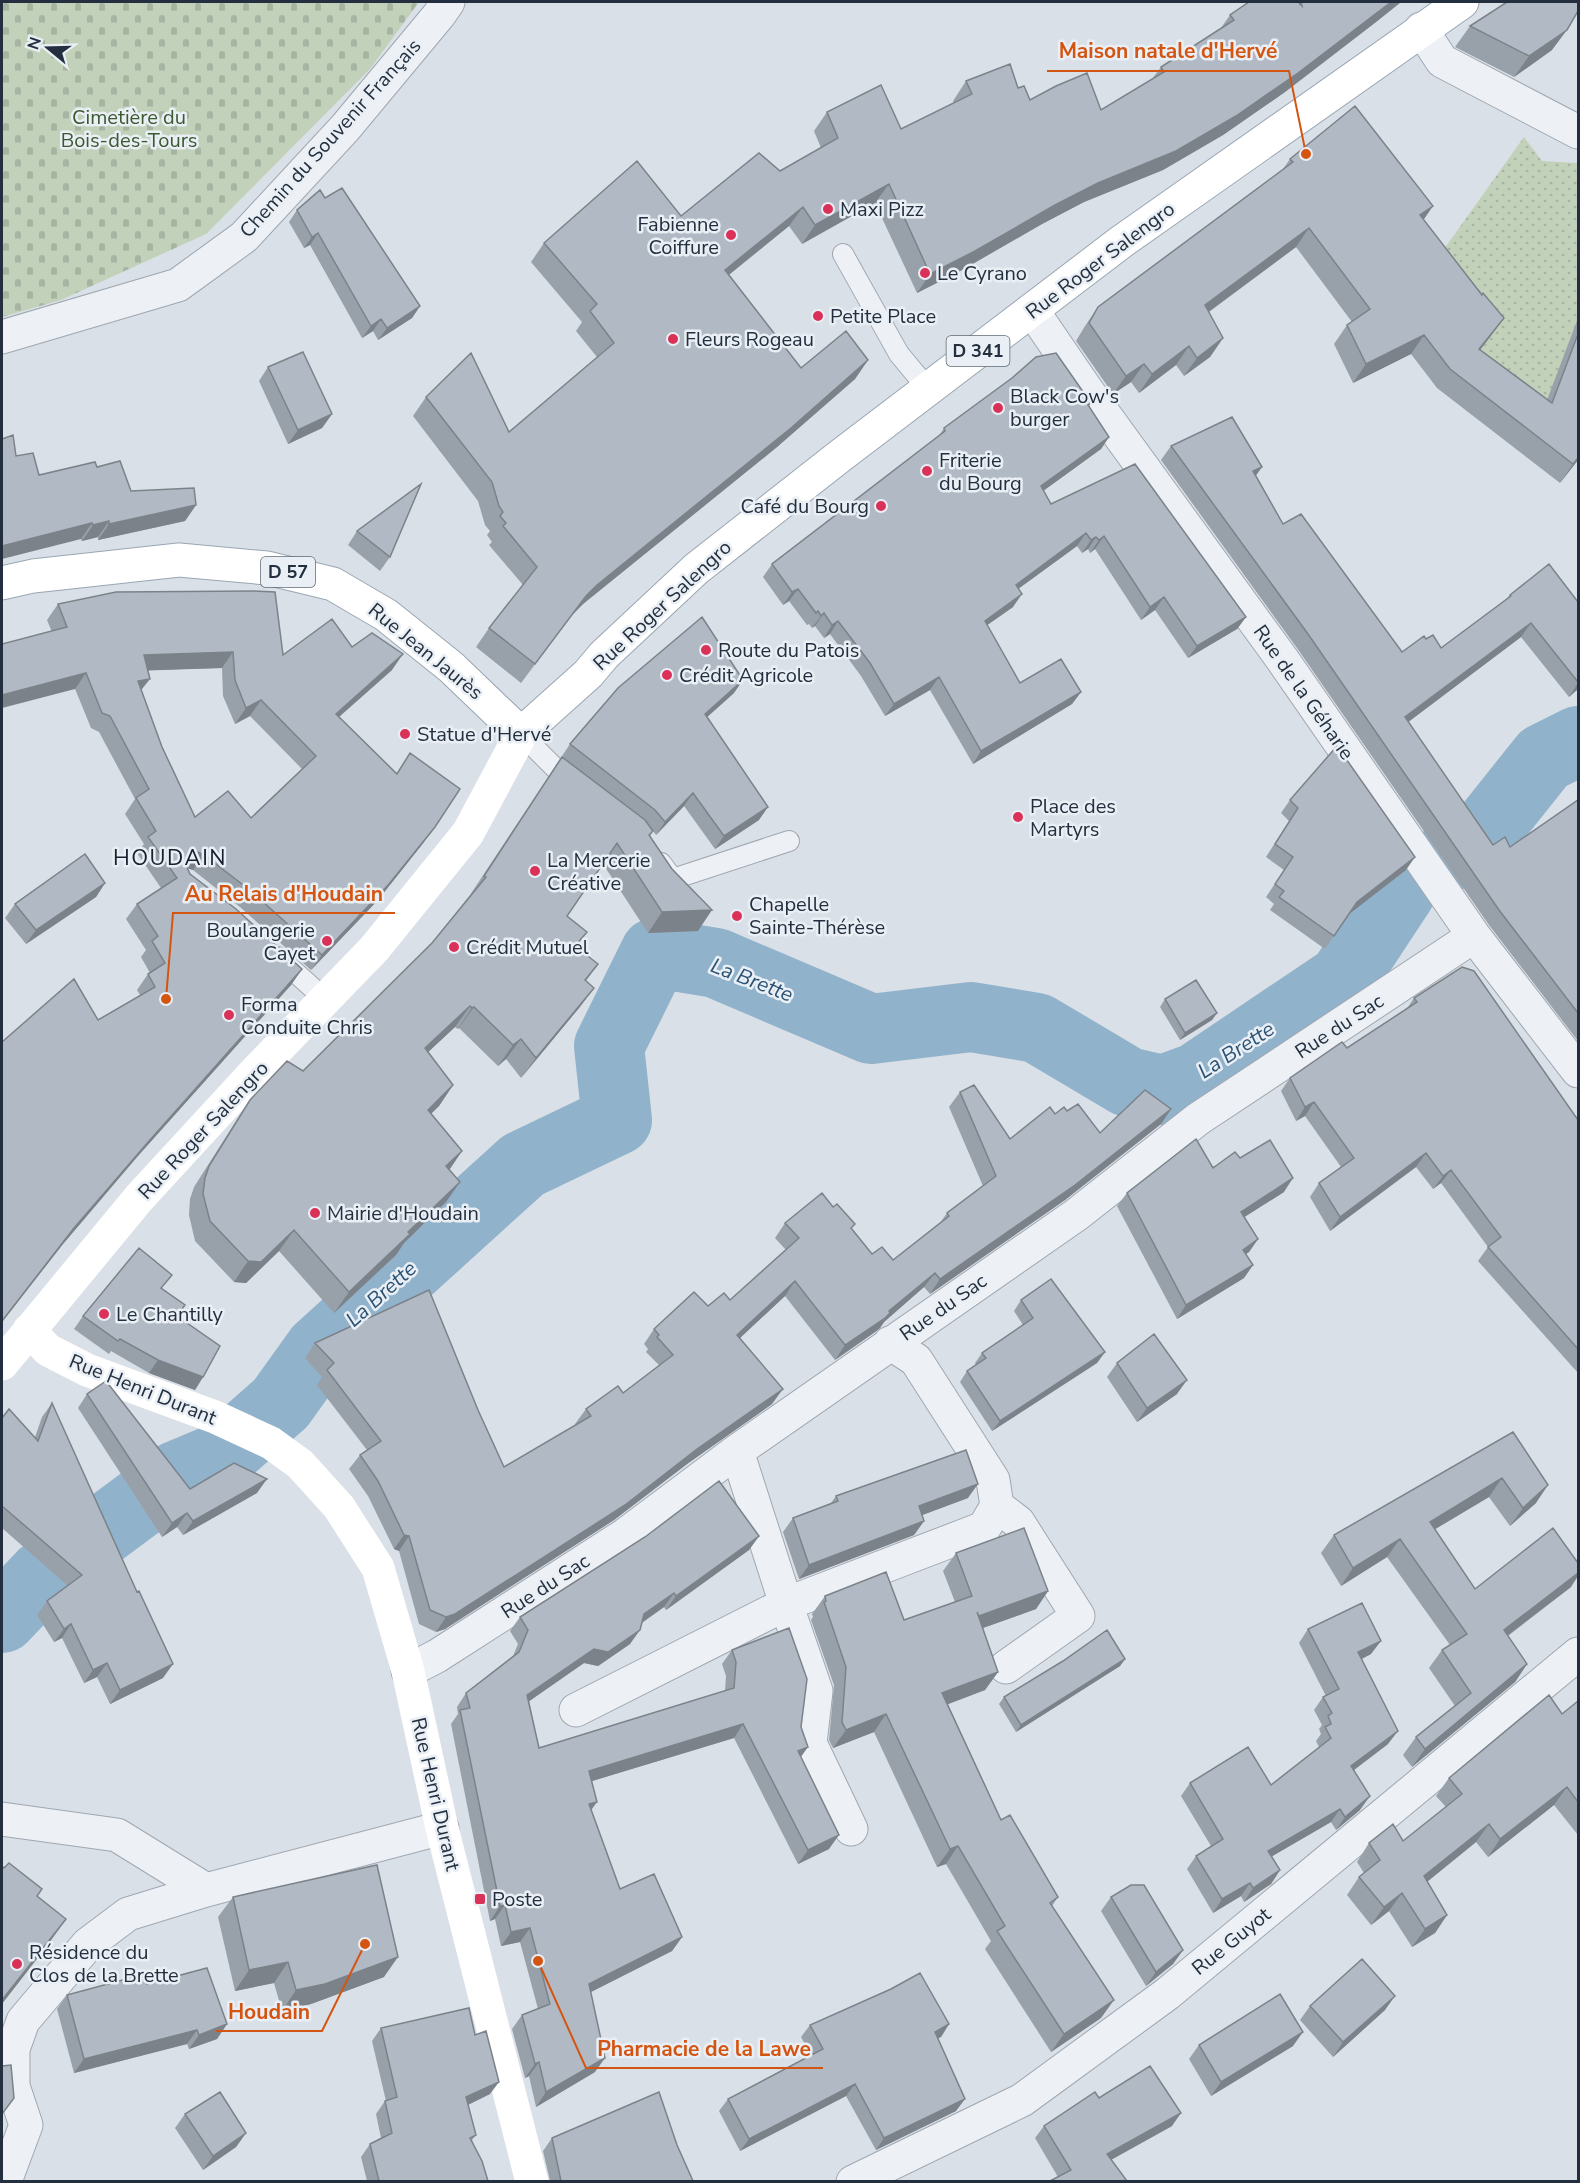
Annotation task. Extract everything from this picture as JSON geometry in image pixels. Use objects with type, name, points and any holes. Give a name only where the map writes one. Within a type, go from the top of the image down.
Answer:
[{"type":"main road","name":"Rue Roger Salengro","points":[[29,1330],[139,1198],[374,949],[468,833],[521,734],[588,674],[604,655],[696,569],[1130,235],[1462,2]]},
{"type":"main road","name":"Rue Jean Jaurès","points":[[2,583],[33,576],[179,561],[267,568],[333,584],[386,615],[452,667],[521,734]]},
{"type":"main road","name":"D 341","points":[[2,1364],[29,1330]]},
{"type":"main road","name":"Rue Henri Durant","points":[[29,1330],[48,1350],[87,1370],[231,1424],[271,1443],[300,1464],[339,1507],[378,1568],[408,1671],[442,1828],[532,2181]]},
{"type":"street","name":"Chemin du Souvenir Français","points":[[2,337],[178,285],[244,237],[345,128],[440,15],[448,2]]},
{"type":"street","points":[[1421,29],[1442,61],[1578,132]]},
{"type":"street","name":"Rue de la Géharie","points":[[1032,310],[1088,392],[1282,659],[1474,936],[1578,1071]]},
{"type":"street","name":"Rue du Sac","points":[[408,1671],[437,1656],[625,1534],[737,1451],[1076,1215],[1198,1119],[1474,936]]},
{"type":"street","points":[[576,1710],[786,1604],[984,1528],[997,1506],[993,1480],[916,1360],[890,1343]]},
{"type":"street","points":[[737,1451],[816,1691],[810,1743],[851,1829]]},
{"type":"street","points":[[997,1506],[1018,1522],[1078,1616],[1006,1667]]},
{"type":"street","name":"Rue Guyot","points":[[853,2181],[1022,2100],[1167,1994],[1578,1654]]},
{"type":"street","points":[[2,1819],[117,1834],[206,1890]]},
{"type":"street","points":[[2,2181],[26,2125],[14,2086],[13,2049],[23,2021],[88,1944],[128,1914],[206,1890],[442,1828]]},
{"type":"lane","points":[[843,254],[899,354],[928,389]]},
{"type":"lane","points":[[521,734],[557,770],[594,797]]},
{"type":"lane","points":[[652,851],[673,879],[789,841]]},
{"type":"lane","points":[[266,946],[325,999]]},
{"type":"green space","name":"Cimetière du Bois-des-Tours","points":[[2,2],[419,2],[370,69],[206,234],[61,300],[2,317]]},
{"type":"green space","points":[[1524,137],[1542,161],[1578,163],[1578,318],[1558,409],[1470,371],[1432,266]]},
{"type":"building","points":[[1249,2],[1298,2],[1302,6],[1301,2],[1391,2],[1298,73],[1236,116],[1176,151],[1098,183],[1055,205],[930,274],[889,184],[815,225],[803,207],[725,270],[801,368],[846,331],[868,360],[791,428],[597,585],[586,596],[535,664],[489,628],[537,567],[503,526],[506,523],[500,516],[503,512],[492,482],[426,397],[471,353],[509,432],[614,343],[590,311],[597,304],[544,243],[637,161],[681,216],[759,153],[780,171],[838,138],[827,112],[881,85],[901,129],[972,94],[966,81],[1010,64],[1018,88],[1024,86],[1030,100],[1087,73],[1101,110],[1164,72],[1161,67],[1234,20],[1230,15]]},
{"type":"building","points":[[1507,2],[1578,2],[1578,11],[1567,30],[1529,56],[1470,26]]},
{"type":"building","points":[[1355,106],[1433,206],[1420,215],[1482,295],[1483,293],[1504,318],[1479,349],[1552,403],[1578,334],[1578,458],[1573,464],[1450,369],[1424,335],[1366,364],[1347,325],[1370,309],[1309,228],[1205,305],[1223,338],[1197,358],[1189,346],[1152,374],[1144,364],[1126,376],[1089,323],[1098,307],[1293,162],[1290,159]]},
{"type":"building","points":[[342,188],[420,306],[387,328],[381,319],[371,326],[318,233],[312,237],[297,210],[320,190],[325,198]]},
{"type":"building","points":[[303,352],[332,414],[298,430],[268,367]]},
{"type":"building","points":[[1056,353],[1091,403],[1088,405],[1109,437],[1041,486],[1051,504],[1135,464],[1246,617],[1197,646],[1164,597],[1150,607],[1104,536],[1099,540],[1096,537],[1091,540],[1086,533],[1016,585],[1022,594],[985,621],[1020,683],[1061,659],[1081,692],[981,751],[939,677],[894,704],[870,663],[838,621],[832,625],[824,613],[821,616],[818,611],[816,613],[798,589],[792,592],[772,564],[945,431],[944,428],[1012,378],[1036,357]]},
{"type":"building","points":[[1232,417],[1262,467],[1253,471],[1283,524],[1301,514],[1402,652],[1424,636],[1426,639],[1433,635],[1441,648],[1511,596],[1549,564],[1578,602],[1578,682],[1531,623],[1405,717],[1493,845],[1505,837],[1510,847],[1578,800],[1578,1013],[1499,910],[1308,634],[1171,446]]},
{"type":"building","points":[[13,435],[16,456],[33,453],[39,475],[95,462],[97,467],[120,461],[131,491],[194,488],[196,505],[109,524],[109,521],[93,525],[92,523],[2,546],[2,439]]},
{"type":"building","points":[[421,484],[390,557],[357,531]]},
{"type":"building","points":[[116,592],[275,592],[283,655],[332,619],[352,647],[372,633],[403,654],[336,714],[397,774],[410,753],[460,789],[435,827],[389,884],[322,955],[251,891],[204,855],[198,852],[188,856],[185,863],[190,874],[236,909],[302,969],[74,1228],[2,1321],[2,1042],[74,979],[98,1020],[155,987],[148,974],[165,963],[152,941],[158,936],[137,904],[177,878],[148,837],[156,831],[136,798],[149,789],[110,716],[102,713],[86,673],[2,695],[2,644],[67,627],[58,604]],"holes":[[[233,652],[235,680],[246,708],[261,700],[316,756],[251,818],[228,791],[195,817],[162,747],[138,681],[150,679],[144,655]]]},
{"type":"building","points":[[702,617],[743,680],[705,714],[768,807],[724,836],[693,793],[665,822],[655,810],[570,744],[618,688]]},
{"type":"building","points":[[1337,746],[1415,857],[1357,902],[1334,936],[1279,897],[1284,891],[1275,884],[1293,857],[1275,844],[1298,808],[1290,800]]},
{"type":"building","points":[[562,757],[645,820],[653,831],[649,835],[672,869],[712,910],[662,912],[617,843],[567,916],[587,932],[575,946],[598,964],[585,980],[594,988],[536,1058],[521,1039],[513,1045],[474,1007],[470,1006],[425,1048],[453,1085],[428,1110],[462,1151],[446,1166],[460,1182],[349,1292],[294,1230],[261,1262],[248,1261],[210,1221],[203,1194],[209,1166],[250,1100],[287,1061],[303,1071],[432,943],[486,877],[484,876]]},
{"type":"building","points":[[85,854],[105,883],[36,930],[15,904]]},
{"type":"building","points":[[1462,967],[1474,971],[1578,1120],[1578,1349],[1488,1247],[1501,1237],[1451,1170],[1443,1176],[1426,1153],[1340,1217],[1319,1183],[1354,1158],[1314,1102],[1305,1107],[1290,1078],[1342,1042],[1347,1048],[1417,1002],[1414,998]]},
{"type":"building","points":[[1196,980],[1217,1013],[1185,1033],[1165,999]]},
{"type":"building","points":[[974,1085],[1010,1139],[1050,1107],[1055,1114],[1064,1107],[1067,1111],[1078,1104],[1100,1133],[1145,1090],[1171,1109],[1075,1185],[940,1279],[935,1273],[889,1311],[890,1313],[885,1318],[845,1345],[795,1281],[737,1335],[783,1389],[697,1449],[625,1505],[455,1614],[446,1617],[430,1610],[409,1536],[404,1535],[378,1481],[360,1455],[381,1441],[327,1370],[334,1363],[315,1343],[429,1290],[504,1467],[591,1416],[586,1409],[618,1386],[623,1393],[673,1355],[657,1337],[659,1335],[654,1329],[694,1292],[708,1306],[724,1293],[730,1300],[799,1238],[785,1223],[822,1193],[833,1207],[837,1204],[855,1224],[851,1228],[872,1254],[882,1247],[893,1260],[949,1216],[947,1213],[996,1176],[960,1092]]},
{"type":"building","points":[[1196,1139],[1213,1168],[1235,1152],[1240,1158],[1270,1140],[1293,1178],[1241,1212],[1258,1239],[1243,1250],[1253,1265],[1186,1305],[1127,1193]]},
{"type":"building","points":[[139,1248],[172,1275],[161,1288],[185,1305],[177,1316],[220,1346],[203,1377],[158,1360],[120,1339],[118,1341],[83,1316]]},
{"type":"building","points":[[1051,1279],[1105,1352],[1000,1421],[967,1371],[986,1358],[982,1353],[1033,1318],[1021,1300]]},
{"type":"building","points":[[1154,1334],[1187,1380],[1147,1408],[1117,1363]]},
{"type":"building","points":[[106,1381],[190,1489],[234,1463],[267,1479],[193,1521],[187,1513],[172,1523],[87,1394]]},
{"type":"building","points":[[52,1403],[137,1592],[139,1591],[173,1664],[120,1690],[107,1663],[93,1670],[71,1624],[64,1629],[47,1601],[82,1575],[2,1506],[2,1418],[9,1409],[38,1441]]},
{"type":"building","points":[[1513,1432],[1548,1485],[1523,1508],[1502,1478],[1430,1522],[1475,1589],[1553,1528],[1578,1563],[1578,1573],[1504,1630],[1527,1664],[1425,1749],[1416,1737],[1471,1693],[1442,1650],[1467,1634],[1400,1539],[1353,1568],[1334,1535]]},
{"type":"building","points":[[966,1450],[978,1484],[919,1506],[924,1521],[809,1565],[793,1518],[838,1501],[836,1496]]},
{"type":"building","points":[[719,1481],[759,1536],[676,1596],[674,1593],[644,1614],[640,1630],[608,1652],[594,1649],[527,1695],[539,1748],[734,1688],[736,1662],[732,1650],[789,1628],[807,1679],[801,1727],[808,1747],[798,1751],[839,1835],[808,1850],[743,1724],[589,1771],[597,1802],[589,1804],[620,1889],[654,1874],[682,1937],[589,1984],[605,2058],[546,2092],[539,2062],[535,2064],[522,2015],[550,2004],[530,1928],[511,1932],[505,1905],[500,1906],[460,1710],[470,1708],[466,1693],[519,1652],[528,1630],[520,1617],[645,1537]]},
{"type":"building","points":[[1024,1528],[1048,1591],[979,1616],[977,1612],[998,1672],[942,1693],[1001,1820],[1010,1815],[1058,1897],[1050,1903],[1114,2000],[1064,2034],[997,1931],[1005,1926],[958,1846],[950,1849],[886,1714],[846,1730],[842,1722],[846,1667],[824,1602],[826,1601],[825,1596],[886,1572],[904,1620],[972,1596],[956,1553]]},
{"type":"building","points":[[1362,1603],[1381,1641],[1358,1652],[1398,1731],[1351,1766],[1370,1796],[1345,1817],[1340,1809],[1268,1851],[1280,1870],[1253,1888],[1250,1883],[1222,1899],[1196,1856],[1223,1839],[1190,1783],[1248,1747],[1271,1785],[1331,1738],[1325,1727],[1331,1724],[1328,1716],[1332,1713],[1323,1697],[1339,1689],[1308,1629]]},
{"type":"building","points":[[1107,1630],[1125,1659],[1021,1725],[1004,1697],[1063,1661]]},
{"type":"building","points":[[1549,1695],[1562,1714],[1578,1701],[1578,1802],[1567,1787],[1500,1839],[1489,1824],[1424,1876],[1447,1915],[1425,1929],[1402,1893],[1384,1907],[1359,1877],[1380,1860],[1369,1843],[1393,1824],[1403,1841],[1462,1794],[1449,1778]]},
{"type":"building","points":[[9,1863],[42,1889],[37,1896],[66,1919],[2,2000],[2,1866],[4,1868]]},
{"type":"building","points":[[377,1865],[398,1957],[325,1984],[296,1990],[288,1962],[249,1970],[233,1897]]},
{"type":"building","points":[[1131,1885],[1144,1885],[1183,1950],[1156,1972],[1111,1897]]},
{"type":"building","points":[[1362,1959],[1395,1996],[1343,2042],[1310,2006]]},
{"type":"building","points":[[207,1968],[227,2024],[199,2035],[197,2030],[84,2059],[67,1995],[145,1974],[147,1984]]},
{"type":"building","points":[[920,1973],[949,2024],[935,2032],[965,2099],[884,2138],[855,2084],[749,2139],[728,2099],[823,2049],[810,2025],[891,1989]]},
{"type":"building","points":[[1280,1994],[1303,2032],[1221,2082],[1199,2045]]},
{"type":"building","points":[[469,2008],[475,2035],[486,2031],[499,2082],[466,2097],[476,2135],[470,2138],[482,2161],[488,2181],[379,2181],[370,2144],[392,2133],[385,2101],[397,2097],[381,2028]]},
{"type":"building","points":[[11,2065],[14,2098],[2,2114],[2,2066]]},
{"type":"building","points":[[1150,2066],[1181,2113],[1107,2154],[1127,2181],[1050,2181],[1071,2170],[1044,2126],[1095,2092],[1099,2098]]},
{"type":"building","points":[[220,2092],[246,2133],[213,2156],[185,2114]]},
{"type":"building","points":[[659,2092],[677,2145],[693,2181],[561,2181],[552,2138]]},
{"type":"waterway","name":"La Brette","points":[[1441,862],[1489,827],[1544,758],[1578,741]]},
{"type":"waterway","name":"La Brette","points":[[2,1618],[43,1575],[176,1476],[219,1458],[281,1403],[319,1350],[523,1165],[617,1120],[609,1046],[655,953],[716,963],[871,1029],[971,1017],[1037,1028],[1128,1082],[1163,1090],[1196,1078],[1343,979],[1401,891]]},
{"type":"place","name":"Maison natale d'Hervé","points":[[1306,154]]},
{"type":"place","name":"Maxi Pizz","points":[[828,209]]},
{"type":"place","name":"Fabienne Coiffure","points":[[731,235]]},
{"type":"place","name":"Le Cyrano","points":[[925,273]]},
{"type":"place","name":"Petite Place","points":[[818,316]]},
{"type":"place","name":"Fleurs Rogeau","points":[[673,339]]},
{"type":"place","name":"Black Cow's burger","points":[[998,408]]},
{"type":"place","name":"Friterie du Bourg","points":[[927,471]]},
{"type":"place","name":"Café du Bourg","points":[[881,506]]},
{"type":"place","name":"Route du Patois","points":[[706,650]]},
{"type":"place","name":"Crédit Agricole","points":[[667,675]]},
{"type":"place","name":"Statue d'Hervé","points":[[405,734]]},
{"type":"place","name":"Place des Martyrs","points":[[1018,817]]},
{"type":"place","name":"La Mercerie Créative","points":[[535,871]]},
{"type":"place","name":"Chapelle Sainte-Thérèse","points":[[737,916]]},
{"type":"place","name":"Boulangerie Cayet","points":[[327,941]]},
{"type":"place","name":"Crédit Mutuel","points":[[454,947]]},
{"type":"place","name":"Au Relais d'Houdain","points":[[166,999]]},
{"type":"place","name":"Forma Conduite Chris","points":[[229,1015]]},
{"type":"place","name":"Mairie d'Houdain","points":[[315,1213]]},
{"type":"place","name":"Le Chantilly","points":[[104,1314]]},
{"type":"place","name":"Poste","points":[[480,1899]]},
{"type":"place","name":"Houdain","points":[[365,1944]]},
{"type":"place","name":"Pharmacie de la Lawe","points":[[538,1961]]},
{"type":"place","name":"Résidence du Clos de la Brette","points":[[17,1964]]},
{"type":"district","name":"HOUDAIN","points":[[170,857]]}]
